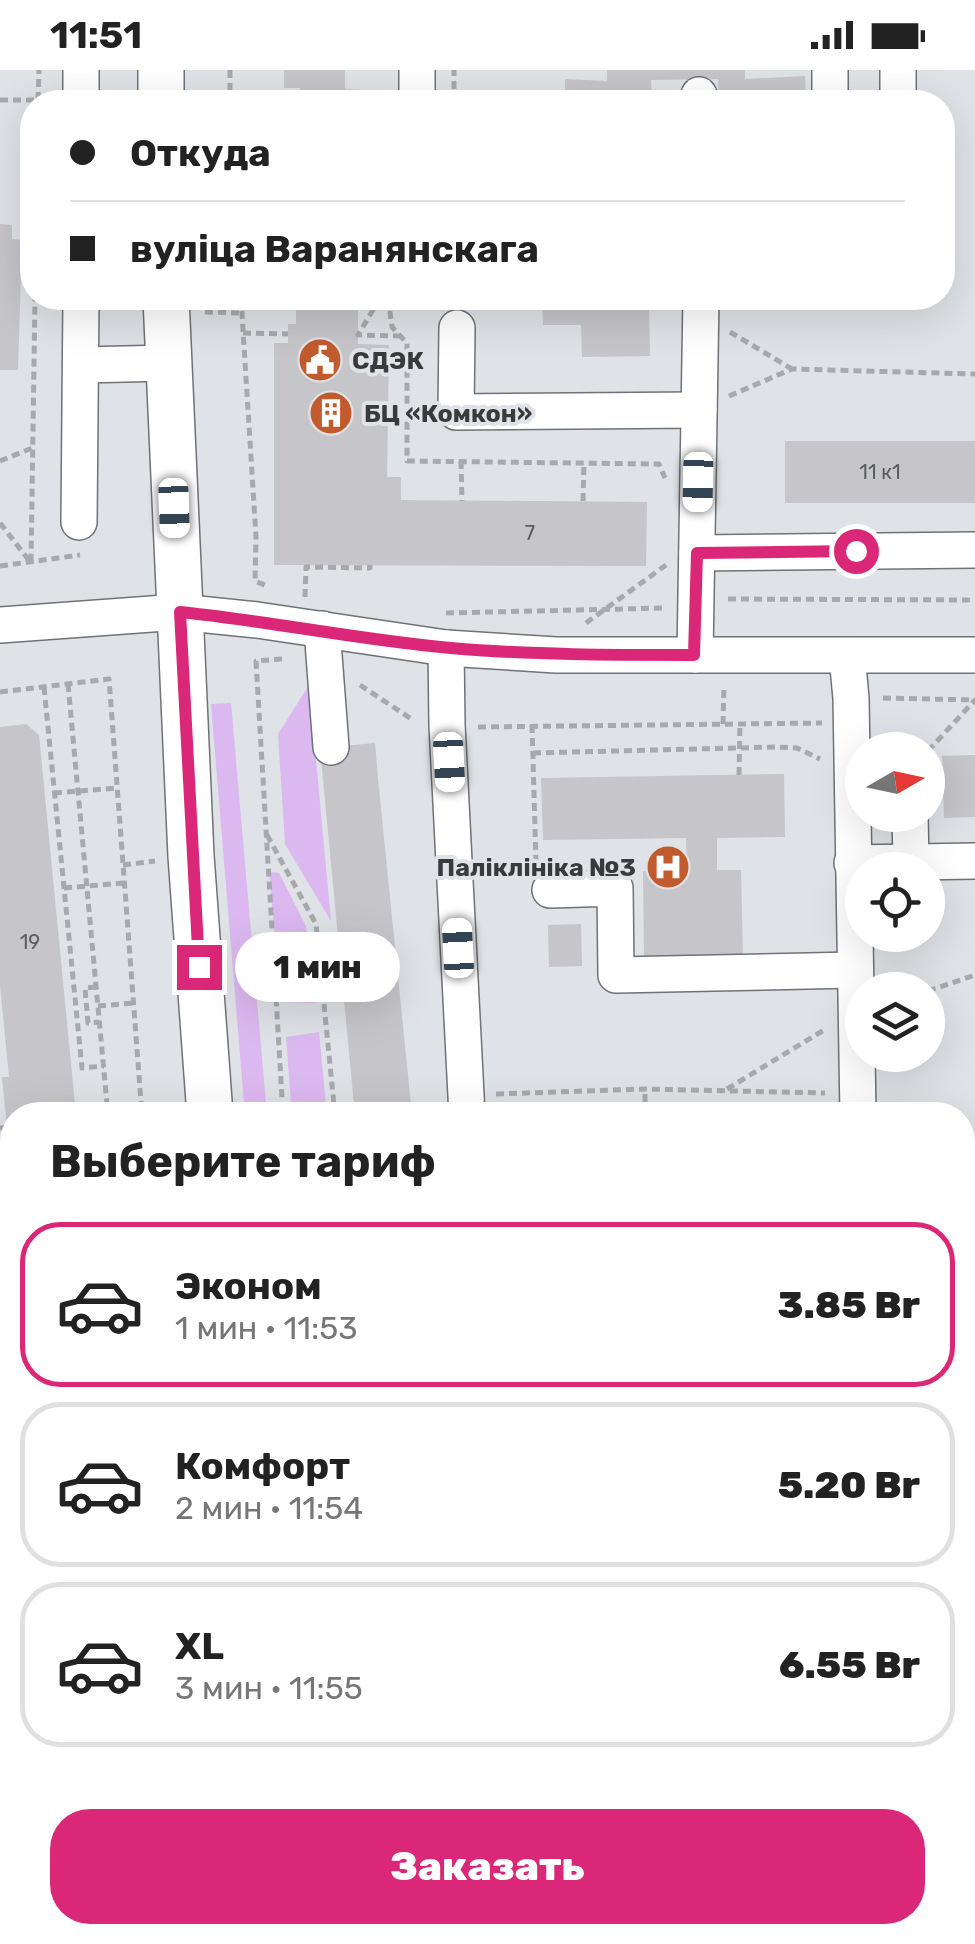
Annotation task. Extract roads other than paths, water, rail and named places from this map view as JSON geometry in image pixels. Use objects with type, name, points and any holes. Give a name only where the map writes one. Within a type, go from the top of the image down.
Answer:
[{"type":"main road","points":[[166,310],[191,856],[209,1102]]},
{"type":"street","points":[[79,522],[82,310]]},
{"type":"street","points":[[694,655],[686,604],[699,410],[701,310]]},
{"type":"street","points":[[457,328],[456,412],[699,410]]},
{"type":"street","points":[[82,365],[168,364]]},
{"type":"street","points":[[688,554],[975,550]]},
{"type":"street","points":[[0,624],[180,612],[323,645],[556,655],[975,655]]},
{"type":"street","points":[[323,645],[331,747]]},
{"type":"street","points":[[446,648],[466,1102]]},
{"type":"street","points":[[847,656],[852,852]]},
{"type":"street","points":[[945,861],[975,861]]},
{"type":"street","points":[[550,890],[615,888],[616,975],[854,970]]},
{"type":"street","points":[[854,952],[858,1102]]},
{"type":"place","name":"СДЭК","points":[[320,360]]},
{"type":"place","name":"БЦ «Комкон»","points":[[331,413]]},
{"type":"place","name":"Паліклініка №3","points":[[668,867]]}]
